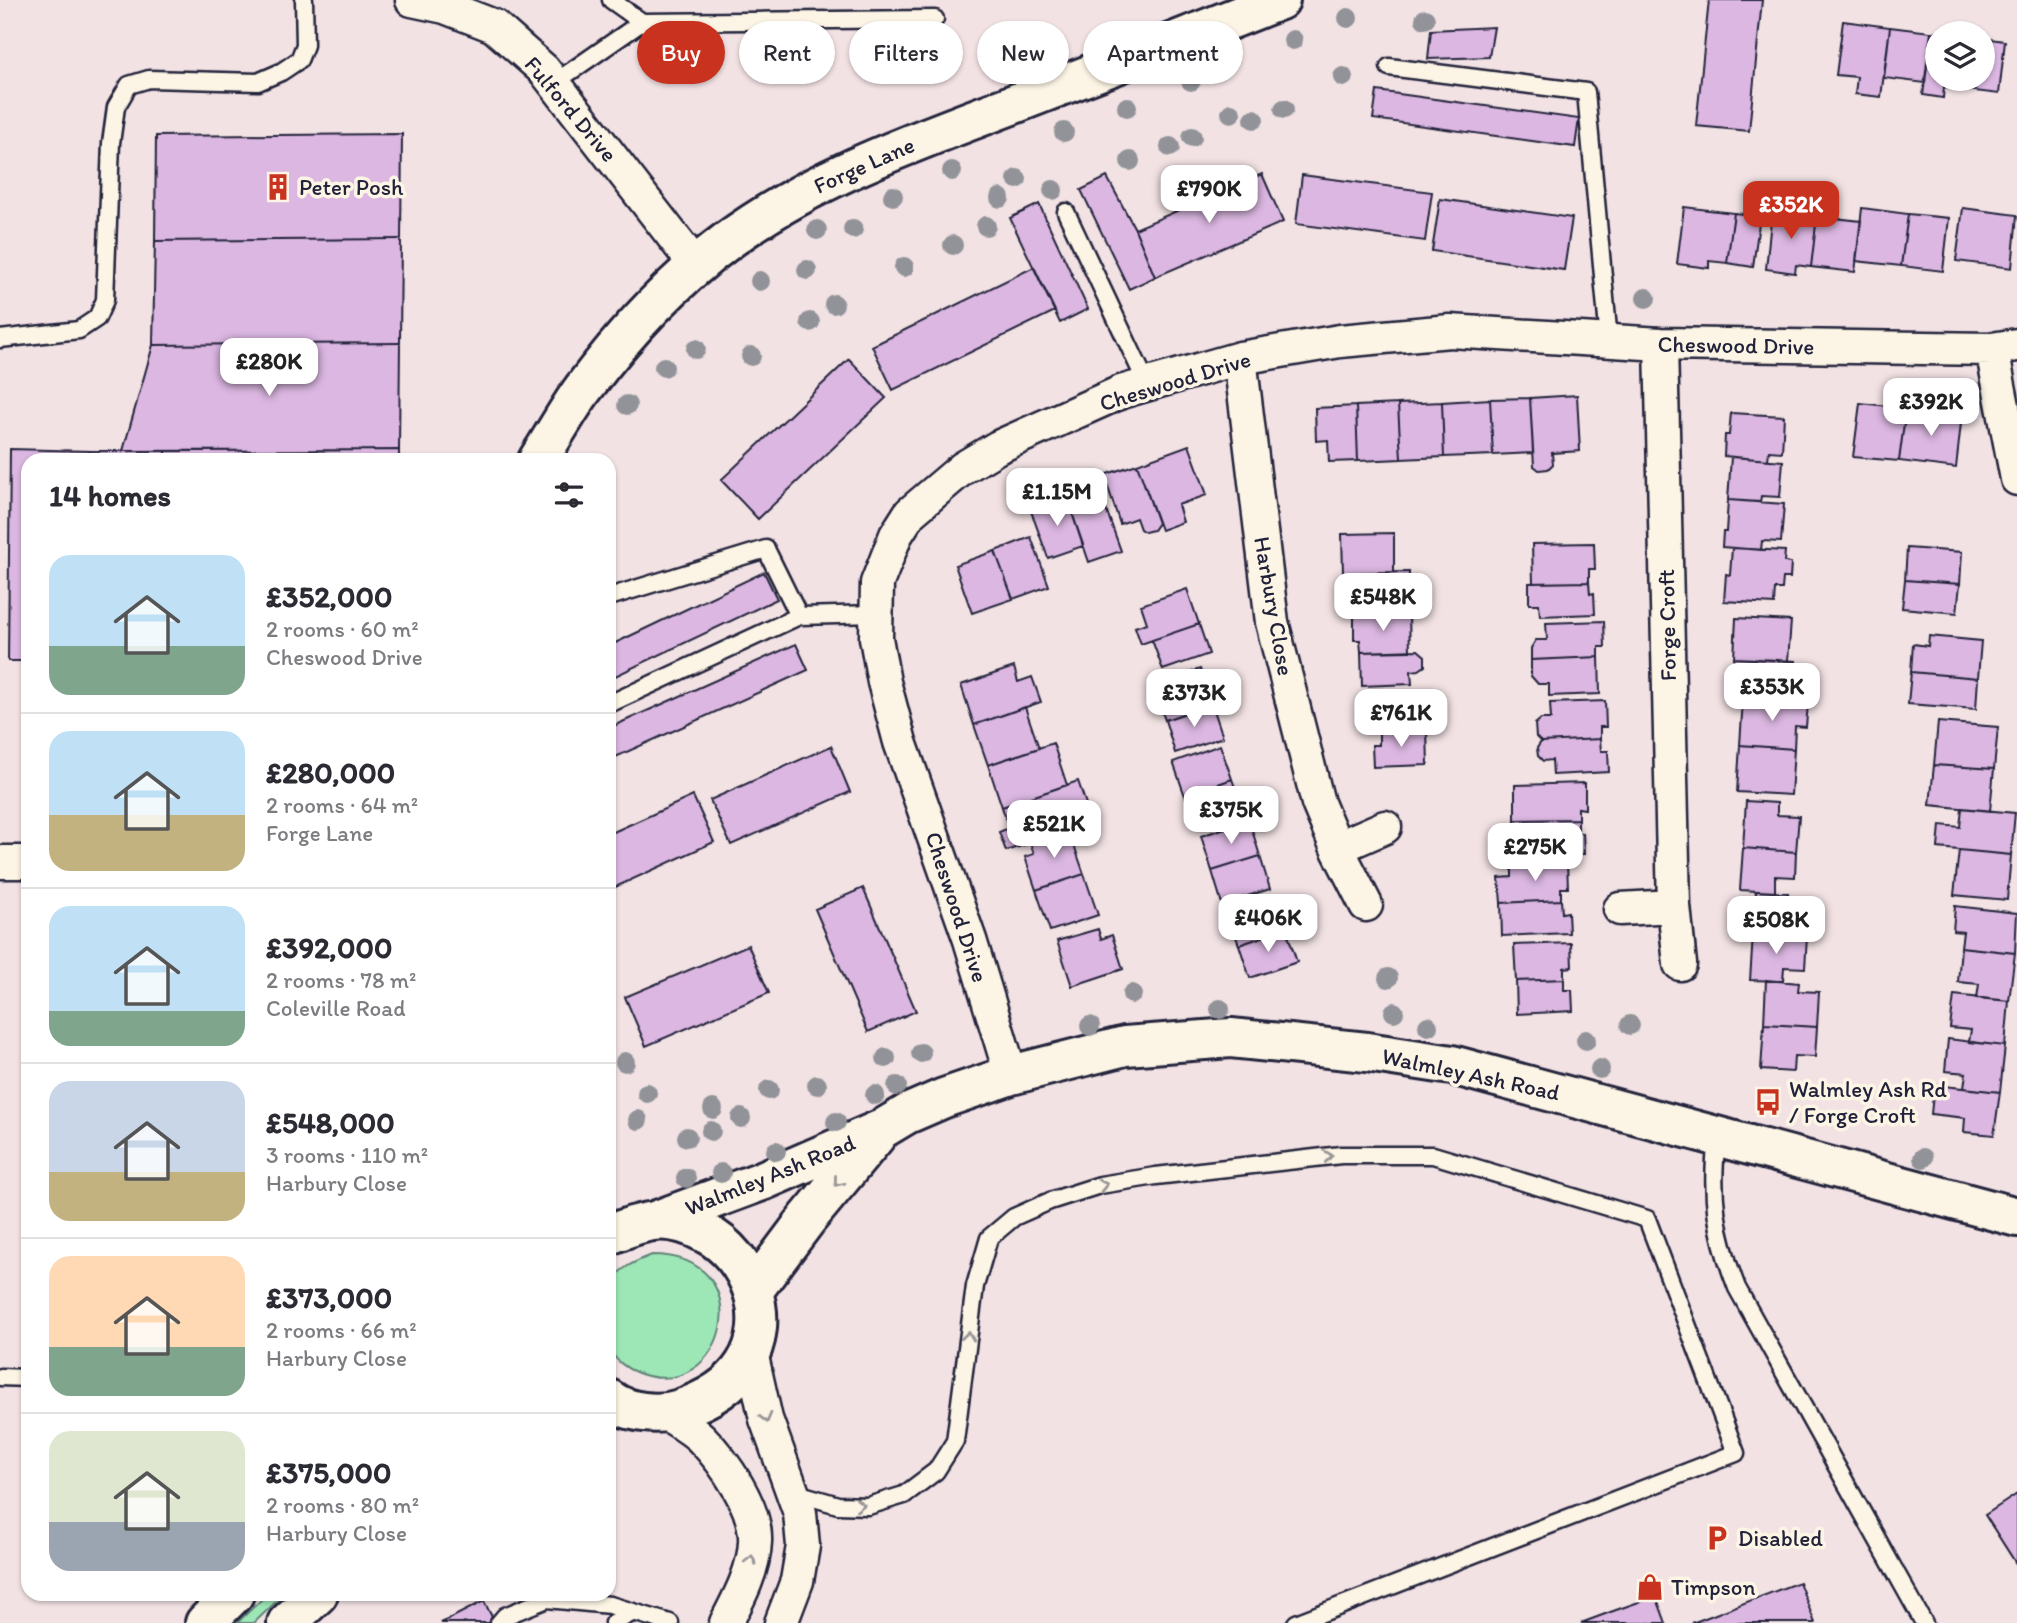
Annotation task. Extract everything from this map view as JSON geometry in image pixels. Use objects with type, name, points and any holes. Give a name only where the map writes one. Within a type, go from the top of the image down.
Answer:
[{"type":"street","name":"Fulford Drive","points":[[412,0],[445,7],[494,26],[544,70],[696,266]]},
{"type":"street","name":"Forge Lane","points":[[542,453],[582,390],[623,339],[696,266],[763,217],[831,178],[901,148],[1280,0]]},
{"type":"street","name":"Cheswood Drive","points":[[1011,1075],[970,940],[900,742],[876,638],[877,583],[896,535],[910,513],[963,468],[998,447],[1121,392],[1240,358],[1340,341],[1450,331],[1661,344],[2004,347]]},
{"type":"street","name":"Forge Croft","points":[[1661,344],[1674,906],[1680,964]]},
{"type":"street","points":[[2004,347],[2017,479]]},
{"type":"street","name":"Harbury Close","points":[[1240,358],[1272,622],[1318,803],[1366,905]]},
{"type":"street","points":[[1337,848],[1385,827]]},
{"type":"street","points":[[0,862],[21,862]]},
{"type":"street","points":[[1620,909],[1674,906]]},
{"type":"street","name":"Walmley Ash Road","points":[[616,1232],[632,1225],[657,1220],[762,1181],[882,1129],[907,1114],[944,1098],[1011,1075],[1125,1046],[1231,1038],[1367,1052],[1452,1065],[2017,1217]]},
{"type":"street","name":"Walmley Ash Road","points":[[753,1291],[807,1219],[882,1129]]},
{"type":"street","points":[[616,1407],[665,1413],[709,1398],[743,1367],[751,1352],[757,1320],[753,1291],[741,1264],[719,1240],[690,1225],[657,1220]]},
{"type":"street","points":[[751,1352],[766,1419],[800,1513],[803,1546],[797,1581],[781,1623]]},
{"type":"street","points":[[665,1413],[700,1437],[746,1500],[755,1541],[746,1584],[721,1622]]},
{"type":"street","points":[[205,1623],[227,1601]]},
{"type":"street","points":[[287,1623],[311,1601]]},
{"type":"lane","points":[[0,339],[79,330],[97,318],[105,300],[111,143],[116,107],[129,85],[149,79],[258,82],[281,72],[299,60],[305,45],[304,0]]},
{"type":"lane","points":[[611,0],[641,21]]},
{"type":"lane","points":[[725,21],[935,19]]},
{"type":"lane","points":[[554,83],[637,25]]},
{"type":"lane","points":[[1389,67],[1586,92],[1609,341]]},
{"type":"lane","points":[[1066,212],[1147,384]]},
{"type":"lane","points":[[616,595],[766,548],[799,616]]},
{"type":"lane","points":[[616,701],[799,616],[876,614]]},
{"type":"lane","points":[[1717,1138],[1715,1216],[1724,1256],[1737,1288],[1924,1623]]},
{"type":"lane","points":[[793,1492],[838,1505],[868,1506],[904,1495],[936,1471],[955,1441],[975,1286],[989,1238],[1014,1217],[1050,1201],[1100,1185],[1341,1155],[1433,1155],[1647,1219],[1736,1453],[1296,1623]]},
{"type":"lane","points":[[0,1377],[21,1378]]},
{"type":"lane","points":[[499,1623],[505,1616],[542,1601]]},
{"type":"lane","points":[[568,1601],[610,1605],[670,1623]]},
{"type":"lane","points":[[612,1623],[634,1612]]},
{"type":"green space","points":[[652,1255],[687,1261],[710,1278],[720,1301],[720,1326],[711,1350],[693,1368],[669,1377],[638,1373],[616,1358],[616,1276],[633,1263]]},
{"type":"green space","points":[[260,1601],[277,1601],[254,1623],[237,1623]]},
{"type":"building","points":[[1709,0],[1762,0],[1749,131],[1696,126]]},
{"type":"building","points":[[1843,21],[1890,27],[1881,97],[1855,94],[1857,77],[1836,75]]},
{"type":"building","points":[[1494,27],[1489,57],[1428,59],[1431,30]]},
{"type":"building","points":[[1890,27],[1925,31],[1925,83],[1884,78]]},
{"type":"building","points":[[1995,40],[2005,41],[1999,94],[1974,91],[1995,91]]},
{"type":"building","points":[[1925,79],[1925,91],[1944,91],[1943,98],[1923,95]]},
{"type":"building","points":[[1377,91],[1579,119],[1575,147],[1373,119]]},
{"type":"building","name":"Peter Posh","points":[[402,134],[401,239],[155,241],[156,136]]},
{"type":"building","points":[[1262,174],[1283,222],[1155,277],[1135,229]]},
{"type":"building","points":[[1302,175],[1432,192],[1425,241],[1296,224]]},
{"type":"building","points":[[1107,177],[1135,229],[1155,277],[1129,289],[1081,190]]},
{"type":"building","points":[[1440,199],[1572,218],[1564,270],[1432,251]]},
{"type":"building","points":[[1039,204],[1088,309],[1060,323],[1010,218]]},
{"type":"building","points":[[1684,207],[1734,213],[1727,263],[1709,261],[1709,268],[1677,264]]},
{"type":"building","points":[[1862,208],[1908,214],[1901,266],[1856,261]]},
{"type":"building","points":[[1963,208],[2017,215],[2012,268],[1956,261]]},
{"type":"building","points":[[1772,211],[1817,216],[1811,267],[1796,265],[1795,273],[1766,269]]},
{"type":"building","points":[[1734,213],[1760,216],[1753,267],[1727,263]]},
{"type":"building","points":[[1908,214],[1949,218],[1943,271],[1901,266]]},
{"type":"building","points":[[1817,216],[1861,221],[1855,272],[1811,267]]},
{"type":"building","points":[[401,239],[400,343],[153,345],[155,241]]},
{"type":"building","points":[[1034,267],[1055,311],[893,390],[872,346]]},
{"type":"building","points":[[400,343],[399,450],[123,451],[153,345]]},
{"type":"building","points":[[849,359],[886,398],[758,519],[721,480]]},
{"type":"building","points":[[1577,395],[1580,451],[1552,453],[1553,464],[1548,469],[1539,470],[1534,466],[1530,398]]},
{"type":"building","points":[[1530,398],[1533,453],[1493,455],[1490,399]]},
{"type":"building","points":[[1490,399],[1493,455],[1444,457],[1442,402]]},
{"type":"building","points":[[1442,402],[1444,457],[1401,459],[1398,404]]},
{"type":"building","points":[[1860,403],[1906,408],[1899,461],[1853,457]]},
{"type":"building","points":[[1398,404],[1401,459],[1358,461],[1356,406]]},
{"type":"building","points":[[1356,406],[1358,461],[1329,462],[1328,440],[1316,441],[1315,408]]},
{"type":"building","points":[[1906,408],[1962,414],[1956,468],[1899,461]]},
{"type":"building","points":[[1731,413],[1784,416],[1782,452],[1769,451],[1768,460],[1724,456],[1725,435],[1729,435]]},
{"type":"building","points":[[1189,445],[1207,495],[1178,505],[1183,522],[1161,530],[1137,464]]},
{"type":"building","points":[[10,449],[90,451],[21,453],[21,661],[8,661]]},
{"type":"building","points":[[399,450],[399,453],[252,453]]},
{"type":"building","points":[[90,451],[166,451],[166,453]]},
{"type":"building","points":[[166,451],[252,451],[252,453]]},
{"type":"building","points":[[1731,457],[1783,461],[1780,497],[1761,496],[1760,502],[1728,500]]},
{"type":"building","points":[[1137,464],[1158,523],[1153,530],[1145,532],[1140,529],[1136,518],[1120,524],[1104,475]]},
{"type":"building","points":[[1098,487],[1121,551],[1089,562],[1067,498]]},
{"type":"building","points":[[1067,498],[1083,546],[1048,558],[1031,511]]},
{"type":"building","points":[[1728,500],[1784,504],[1781,542],[1762,541],[1761,550],[1722,547]]},
{"type":"building","points":[[1394,533],[1394,572],[1343,573],[1342,534]]},
{"type":"building","points":[[1031,537],[1049,586],[1013,599],[995,551]]},
{"type":"building","points":[[1594,543],[1595,569],[1589,569],[1589,582],[1533,583],[1532,544]]},
{"type":"building","points":[[1732,548],[1785,551],[1784,562],[1791,563],[1790,578],[1783,578],[1782,589],[1775,589],[1774,604],[1724,601]]},
{"type":"building","points":[[1907,548],[1962,552],[1960,584],[1905,580]]},
{"type":"building","points":[[995,551],[1013,599],[972,613],[955,565]]},
{"type":"building","points":[[764,572],[777,599],[616,676],[616,643]]},
{"type":"building","points":[[1409,572],[1409,590],[1395,590],[1396,606],[1343,606],[1343,573]]},
{"type":"building","points":[[1905,580],[1960,584],[1957,613],[1902,608]]},
{"type":"building","points":[[1589,582],[1590,594],[1594,593],[1595,614],[1540,616],[1539,604],[1529,604],[1529,583]]},
{"type":"building","points":[[1187,589],[1199,624],[1141,644],[1135,627],[1147,623],[1141,605]]},
{"type":"building","points":[[1409,614],[1410,651],[1361,652],[1360,640],[1354,640],[1354,615]]},
{"type":"building","points":[[1736,618],[1791,621],[1788,661],[1734,658]]},
{"type":"building","points":[[1604,621],[1605,647],[1599,647],[1599,657],[1531,660],[1531,648],[1536,640],[1547,640],[1546,623]]},
{"type":"building","points":[[1199,624],[1209,654],[1163,670],[1152,640]]},
{"type":"building","points":[[1929,636],[1981,641],[1978,678],[1911,672],[1913,644],[1928,646]]},
{"type":"building","points":[[796,644],[808,670],[616,757],[616,725]]},
{"type":"building","points":[[1418,650],[1425,656],[1425,666],[1411,671],[1412,684],[1362,686],[1361,652]]},
{"type":"building","points":[[1599,657],[1600,694],[1549,696],[1549,684],[1538,684],[1531,676],[1531,660]]},
{"type":"building","points":[[1734,658],[1796,661],[1793,702],[1731,699]]},
{"type":"building","points":[[1014,667],[1018,682],[1032,677],[1041,702],[974,725],[961,685]]},
{"type":"building","points":[[1200,669],[1212,704],[1165,720],[1152,685]]},
{"type":"building","points":[[1911,672],[1978,678],[1976,709],[1908,704]]},
{"type":"building","points":[[1425,692],[1426,708],[1438,707],[1438,730],[1379,732],[1377,694]]},
{"type":"building","points":[[1743,699],[1808,703],[1806,727],[1795,726],[1794,749],[1740,745]]},
{"type":"building","points":[[1605,701],[1606,727],[1600,727],[1600,739],[1541,742],[1536,737],[1535,724],[1541,719],[1551,719],[1550,703]]},
{"type":"building","points":[[1212,704],[1223,737],[1175,753],[1165,720]]},
{"type":"building","points":[[1025,707],[1039,748],[988,765],[974,725]]},
{"type":"building","points":[[1938,722],[1998,727],[1994,769],[1934,765]]},
{"type":"building","points":[[1427,730],[1428,765],[1373,767],[1372,745],[1379,745],[1379,732]]},
{"type":"building","points":[[1600,739],[1601,751],[1608,751],[1609,772],[1553,775],[1552,760],[1543,761],[1538,756],[1537,748],[1541,742]]},
{"type":"building","points":[[1053,743],[1067,785],[1002,807],[988,765]]},
{"type":"building","points":[[1220,745],[1232,779],[1185,796],[1173,762]]},
{"type":"building","points":[[1740,745],[1794,749],[1791,795],[1737,792]]},
{"type":"building","points":[[831,746],[850,792],[731,845],[710,800]]},
{"type":"building","points":[[1934,765],[1994,769],[1990,811],[1930,805]]},
{"type":"building","points":[[1232,779],[1244,812],[1197,828],[1185,796]]},
{"type":"building","points":[[1078,781],[1088,810],[1065,818],[1069,830],[1006,851],[999,832],[1009,828],[1002,807]]},
{"type":"building","points":[[1585,783],[1585,809],[1578,808],[1578,819],[1515,820],[1515,785]]},
{"type":"building","points":[[693,796],[714,842],[616,887],[616,831]]},
{"type":"building","points":[[1746,801],[1777,803],[1777,815],[1799,816],[1796,852],[1743,848]]},
{"type":"building","points":[[1962,808],[2015,813],[2011,855],[1938,848],[1940,825],[1960,827]]},
{"type":"building","points":[[1578,819],[1578,833],[1583,833],[1584,854],[1516,856],[1515,820]]},
{"type":"building","points":[[1249,820],[1260,856],[1212,871],[1201,836]]},
{"type":"building","points":[[1069,830],[1084,874],[1036,890],[1025,857],[1034,854],[1030,843]]},
{"type":"building","points":[[1743,848],[1796,852],[1795,877],[1775,876],[1775,892],[1740,890]]},
{"type":"building","points":[[1959,850],[2011,855],[2007,900],[1954,895]]},
{"type":"building","points":[[1260,856],[1270,889],[1222,904],[1212,871]]},
{"type":"building","points":[[1567,862],[1568,888],[1561,888],[1561,900],[1501,903],[1499,878],[1512,877],[1512,865]]},
{"type":"building","points":[[1084,874],[1098,915],[1050,931],[1036,890]]},
{"type":"building","points":[[863,888],[916,1011],[868,1032],[815,909]]},
{"type":"building","points":[[1756,891],[1788,893],[1787,902],[1809,904],[1807,937],[1753,935]]},
{"type":"building","points":[[1274,896],[1286,929],[1239,945],[1227,912]]},
{"type":"building","points":[[1561,900],[1562,913],[1568,912],[1569,933],[1502,936],[1501,903]]},
{"type":"building","points":[[1955,906],[2017,913],[2015,953],[1961,947],[1963,932],[1953,931]]},
{"type":"building","points":[[1098,929],[1101,939],[1112,935],[1123,969],[1072,986],[1057,941]]},
{"type":"building","points":[[1286,929],[1297,962],[1250,978],[1239,945]]},
{"type":"building","points":[[1753,935],[1807,937],[1805,968],[1784,967],[1783,981],[1750,980]]},
{"type":"building","points":[[1571,943],[1572,967],[1564,968],[1564,979],[1516,981],[1514,945]]},
{"type":"building","points":[[748,945],[769,993],[646,1046],[625,997]]},
{"type":"building","points":[[1961,947],[2015,953],[2009,1001],[1977,998],[1979,984],[1958,982]]},
{"type":"building","points":[[1564,979],[1564,990],[1572,990],[1573,1011],[1517,1014],[1516,981]]},
{"type":"building","points":[[1766,980],[1799,983],[1798,991],[1819,992],[1817,1027],[1764,1024]]},
{"type":"building","points":[[1954,995],[2009,1001],[2005,1046],[1969,1042],[1971,1030],[1950,1028]]},
{"type":"building","points":[[1764,1024],[1817,1027],[1815,1057],[1794,1056],[1793,1072],[1761,1070]]},
{"type":"building","points":[[1948,1039],[2005,1046],[2000,1092],[1964,1088],[1966,1073],[1945,1071]]},
{"type":"building","points":[[1934,1085],[2000,1092],[1994,1135],[1964,1132],[1965,1118],[1931,1114]]},
{"type":"building","points":[[2017,1494],[2017,1565],[1985,1515]]},
{"type":"building","points":[[1799,1582],[1815,1623],[1692,1623]]},
{"type":"building","points":[[1656,1596],[1666,1623],[1581,1623],[1616,1610]]},
{"type":"building","points":[[484,1601],[495,1623],[441,1623]]},
{"type":"place","name":"Peter Posh","points":[[278,187]]},
{"type":"place","name":"Walmley Ash Rd / Forge Croft","points":[[1768,1102]]},
{"type":"place","name":"Disabled","points":[[1717,1538]]},
{"type":"place","name":"Timpson","points":[[1650,1587]]}]
